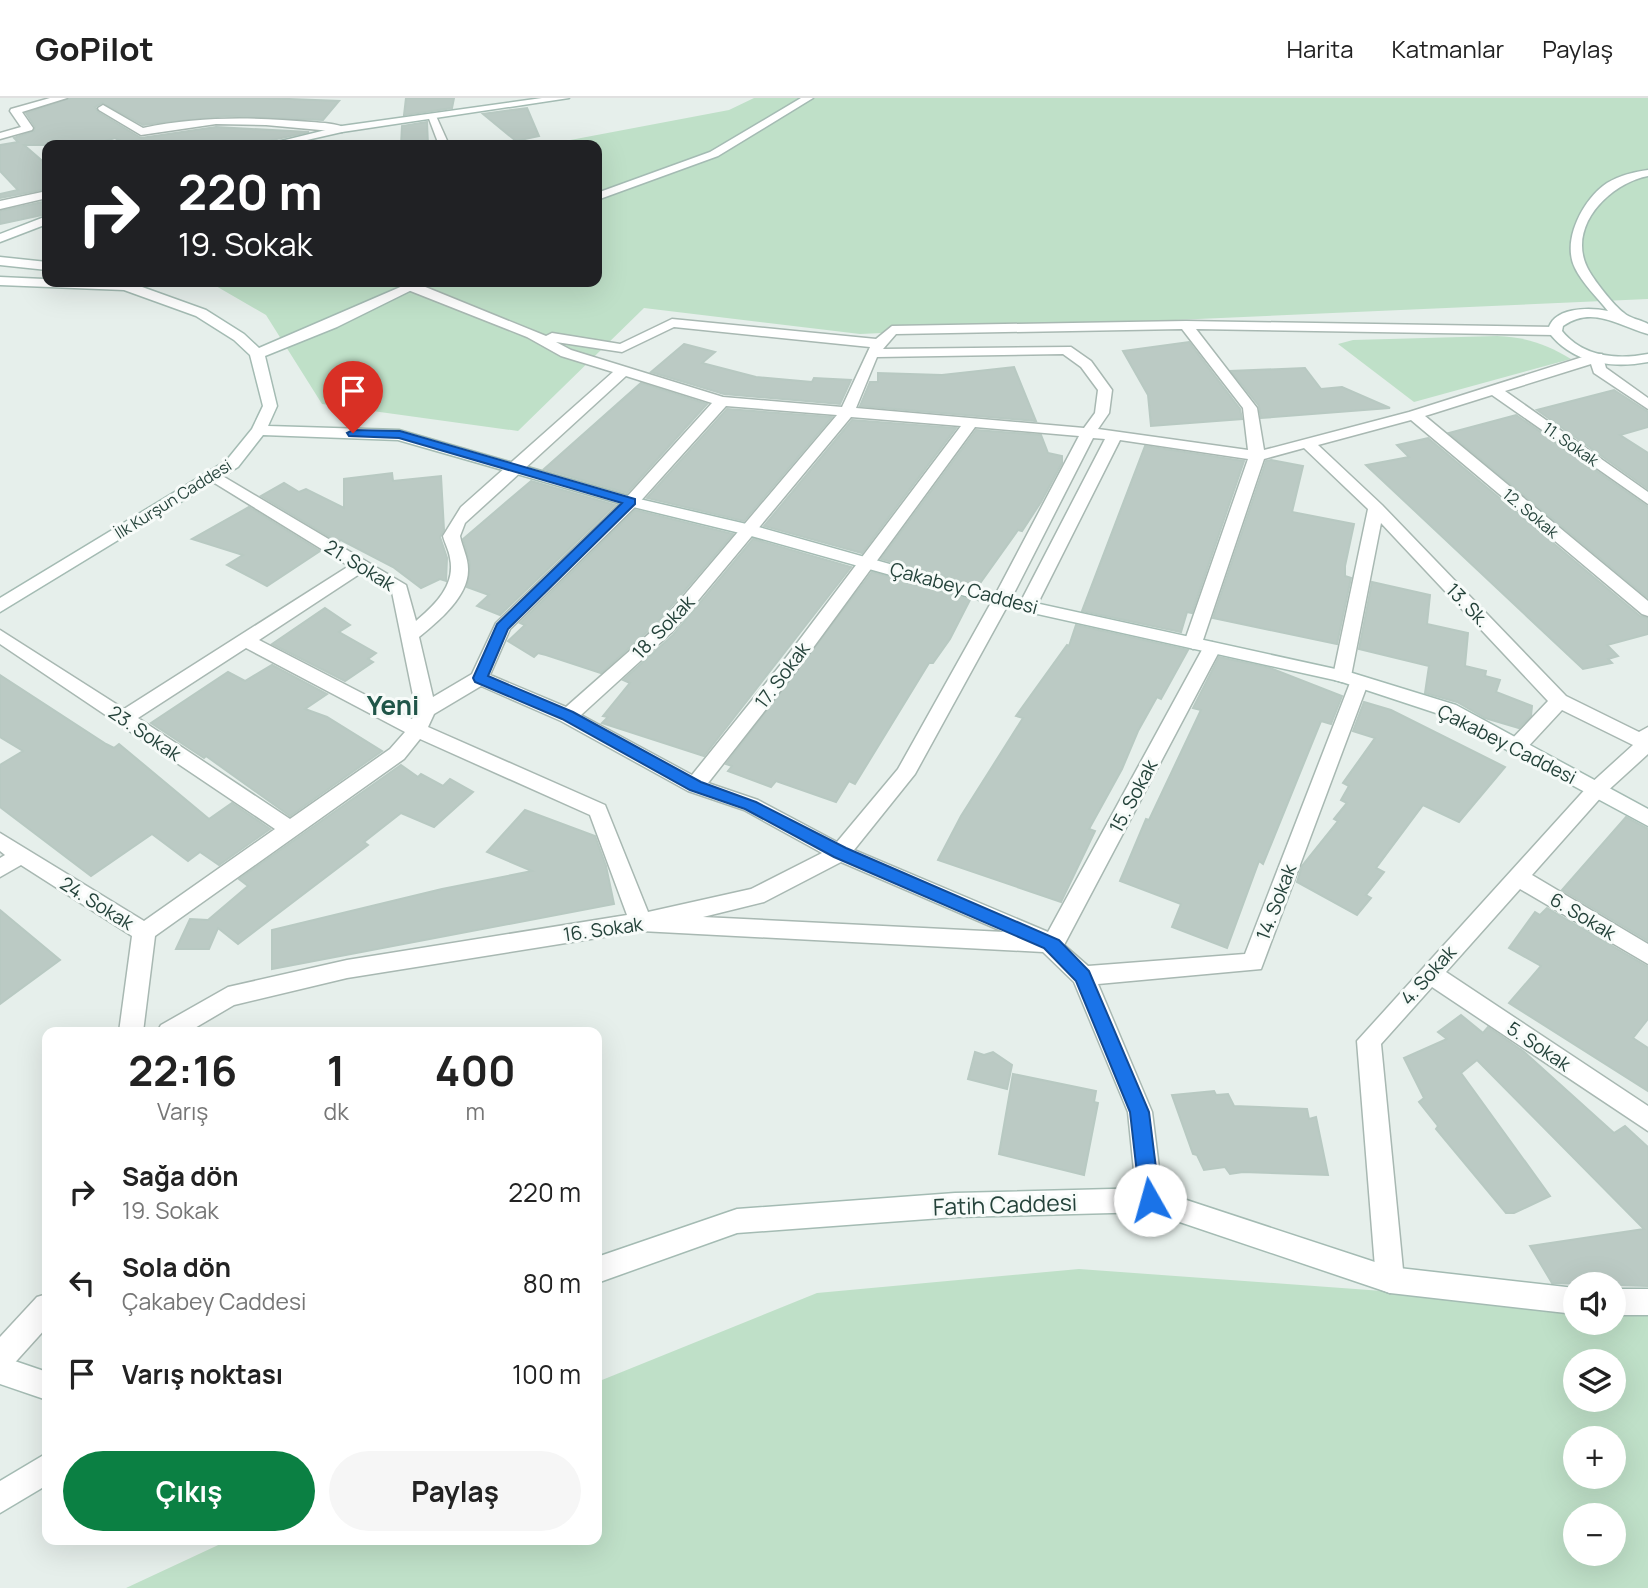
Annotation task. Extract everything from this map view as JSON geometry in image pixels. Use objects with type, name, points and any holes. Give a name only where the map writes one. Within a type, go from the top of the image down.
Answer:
[{"type":"street","points":[[0,136],[28,128],[15,111],[62,98]]},
{"type":"street","points":[[293,140],[342,129],[564,98]]},
{"type":"street","points":[[602,195],[714,154],[808,98]]},
{"type":"street","points":[[103,108],[141,132],[174,123],[214,120],[282,122],[342,129]]},
{"type":"street","points":[[432,118],[442,140]]},
{"type":"street","points":[[1620,318],[1581,267],[1577,242],[1584,219],[1605,189],[1630,176],[1648,173]]},
{"type":"street","points":[[0,205],[42,196]]},
{"type":"street","points":[[0,238],[42,222]]},
{"type":"street","points":[[0,261],[42,265]]},
{"type":"street","points":[[0,281],[42,283]]},
{"type":"street","points":[[129,287],[201,313]]},
{"type":"street","points":[[147,287],[201,313],[239,337],[257,354],[411,287]]},
{"type":"street","points":[[425,287],[533,334],[566,353],[722,401],[846,414],[1115,435],[1257,456],[1414,415],[1597,357]]},
{"type":"street","points":[[1555,331],[1556,324],[1572,315],[1603,314],[1647,328]]},
{"type":"street","points":[[245,640],[417,730],[598,810],[641,922],[756,896],[840,853],[905,774],[1001,601],[1088,433],[1102,413],[1105,390],[1086,363],[1066,350],[877,349],[673,323],[622,348],[533,334]]},
{"type":"street","points":[[877,349],[892,330],[1186,326],[1555,331],[1569,345],[1597,357],[1627,361],[1648,358]]},
{"type":"street","points":[[1186,326],[1250,408],[1257,456]]},
{"type":"street","name":"18. Sokak","points":[[568,716],[666,629],[846,414],[877,349]]},
{"type":"street","name":"İlk Kurşun Caddesi","points":[[0,606],[232,464],[259,430],[270,406],[257,354]]},
{"type":"street","points":[[1597,357],[1599,370],[1648,405]]},
{"type":"street","points":[[410,635],[435,614],[460,574],[450,537],[452,528],[467,510],[623,372]]},
{"type":"street","name":"11. Sokak","points":[[1494,390],[1648,499]]},
{"type":"street","points":[[144,932],[397,754],[417,730],[426,710],[480,678],[502,627],[631,502],[722,401]]},
{"type":"street","name":"12. Sokak","points":[[1414,415],[1648,610]]},
{"type":"street","name":"17. Sokak","points":[[695,786],[789,667],[970,424]]},
{"type":"street","name":"Çakabey Caddesi","points":[[259,430],[400,435],[631,502],[749,530],[1001,601],[1350,679],[1449,710],[1648,818]]},
{"type":"street","points":[[1028,605],[1115,435]]},
{"type":"street","name":"13. Sk.","points":[[1306,442],[1376,508],[1559,701],[1647,739]]},
{"type":"street","name":"15. Sokak","points":[[1053,944],[1203,646],[1257,456]]},
{"type":"street","name":"21. Sokak","points":[[214,476],[400,589],[426,710]]},
{"type":"street","points":[[1350,679],[1376,508]]},
{"type":"street","points":[[123,719],[362,565]]},
{"type":"street","name":"23. Sokak","points":[[0,636],[290,829]]},
{"type":"street","points":[[480,678],[568,716],[695,786],[751,806],[840,853],[1053,944],[1052,947],[1083,976],[1140,1112],[1150,1200]]},
{"type":"street","name":"14. Sokak","points":[[1083,976],[1253,963],[1350,679]]},
{"type":"street","points":[[1516,747],[1559,701]]},
{"type":"street","name":"4. Sokak","points":[[1390,1280],[1369,1041],[1596,790],[1647,739]]},
{"type":"street","name":"24. Sokak","points":[[0,841],[144,932],[132,1027]]},
{"type":"street","points":[[0,869],[20,855]]},
{"type":"street","name":"6. Sokak","points":[[1517,877],[1648,956]]},
{"type":"street","name":"16. Sokak","points":[[177,1027],[228,997],[347,969],[641,922],[1053,944]]},
{"type":"street","name":"5. Sokak","points":[[1430,973],[1648,1120]]},
{"type":"street","name":"Fatih Caddesi","points":[[602,1268],[737,1221],[956,1205],[1150,1200],[1390,1280],[1563,1300]]},
{"type":"street","points":[[1626,1301],[1648,1302]]},
{"type":"street","points":[[0,1358],[42,1312]]},
{"type":"street","points":[[0,1370],[42,1384]]},
{"type":"street","points":[[0,1498],[42,1471]]},
{"type":"green space","points":[[754,98],[1648,98],[1648,299],[860,334],[644,308],[518,431],[322,404],[266,315],[218,287],[602,287],[602,140],[570,140],[729,110]]},
{"type":"green space","points":[[1497,336],[1536,342],[1571,359],[1414,402],[1338,344],[1353,340]]},
{"type":"green space","points":[[1079,1269],[1563,1304],[1563,1335],[1626,1335],[1626,1309],[1648,1310],[1648,1588],[126,1588],[218,1545],[602,1545],[602,1380],[817,1293]]},
{"type":"building","points":[[70,98],[265,98],[339,101],[323,120],[227,116],[143,125],[102,103],[95,107],[98,112],[141,138],[216,127],[309,132],[272,140],[42,140],[42,145],[24,145],[42,161],[42,190],[0,198],[0,194],[18,190],[0,171],[0,145],[18,142],[14,138],[34,131],[35,127],[26,113]]},
{"type":"building","points":[[406,98],[454,98],[452,108],[404,115]]},
{"type":"building","points":[[527,108],[539,136],[515,140],[483,114]]},
{"type":"building","points":[[427,122],[428,140],[401,140],[402,126]]},
{"type":"building","points":[[42,202],[42,215],[0,224],[0,211]]},
{"type":"building","points":[[1189,342],[1240,409],[1242,419],[1151,426],[1148,395],[1123,351]]},
{"type":"building","points":[[684,344],[715,352],[702,363],[756,377],[812,382],[814,378],[851,380],[840,404],[724,394],[651,372]]},
{"type":"building","points":[[1014,367],[1036,421],[860,406],[870,382],[878,382],[878,373],[942,375]]},
{"type":"building","points":[[1305,368],[1321,389],[1342,387],[1390,408],[1261,418],[1259,406],[1231,371]]},
{"type":"building","points":[[641,383],[707,404],[627,493],[544,469]]},
{"type":"building","points":[[1614,390],[1648,412],[1648,427],[1620,435],[1648,453],[1648,489],[1537,410]]},
{"type":"building","points":[[727,409],[832,417],[744,521],[647,498]]},
{"type":"building","points":[[1516,415],[1648,507],[1648,598],[1449,433]]},
{"type":"building","points":[[852,420],[956,428],[862,553],[764,526]]},
{"type":"building","points":[[976,430],[1041,435],[1048,453],[1062,456],[1062,463],[1022,531],[1018,530],[978,586],[881,559]]},
{"type":"building","points":[[1428,438],[1640,616],[1648,618],[1648,634],[1607,645],[1618,656],[1608,659],[1612,663],[1583,669],[1366,465],[1409,457],[1397,445]]},
{"type":"building","points":[[1145,446],[1244,461],[1192,613],[1187,612],[1181,632],[1082,611]]},
{"type":"building","points":[[1266,461],[1303,466],[1292,512],[1354,524],[1345,566],[1345,576],[1351,578],[1337,644],[1213,618]]},
{"type":"building","points":[[392,473],[393,481],[441,476],[444,530],[440,537],[447,558],[446,581],[440,579],[421,588],[393,567],[341,540],[338,542],[261,496],[284,483],[299,492],[306,489],[344,508],[344,479]]},
{"type":"building","points":[[531,481],[615,505],[500,615],[477,606],[489,595],[467,587],[470,564],[463,539]]},
{"type":"building","points":[[249,507],[320,551],[267,586],[227,565],[243,555],[192,539]]},
{"type":"building","points":[[635,510],[733,534],[657,623],[601,673],[538,653],[534,657],[508,641],[525,625],[520,623]]},
{"type":"building","points":[[753,539],[851,567],[704,756],[602,723],[608,717],[603,716],[630,683],[623,680],[673,635]]},
{"type":"building","points":[[872,572],[970,600],[950,639],[933,663],[929,663],[855,784],[849,781],[836,802],[776,781],[771,787],[728,771],[732,766],[726,764]]},
{"type":"building","points":[[1372,582],[1430,595],[1427,624],[1468,633],[1465,666],[1486,671],[1485,676],[1500,680],[1496,692],[1532,706],[1531,716],[1519,728],[1485,718],[1457,702],[1425,693],[1429,666],[1359,649]]},
{"type":"building","points":[[325,608],[350,625],[339,632],[376,653],[368,659],[373,662],[345,681],[272,644]]},
{"type":"building","points":[[1076,625],[1188,650],[1161,699],[1157,697],[1138,731],[1122,769],[1089,829],[1095,831],[1061,902],[938,860],[961,816],[1023,718],[1016,716],[1067,645],[1069,646]]},
{"type":"building","points":[[1219,657],[1270,668],[1342,696],[1331,724],[1321,721],[1263,864],[1259,861],[1227,948],[1172,927],[1181,904],[1120,881],[1146,819],[1149,820],[1201,710],[1193,708]]},
{"type":"building","points":[[272,665],[327,694],[305,709],[327,717],[382,751],[290,816],[206,756],[204,758],[151,723],[228,672],[245,681]]},
{"type":"building","points":[[0,675],[106,744],[114,748],[119,744],[209,819],[232,803],[270,829],[219,865],[200,852],[188,861],[152,834],[91,876],[0,807],[0,765],[23,751],[0,737]]},
{"type":"building","points":[[1364,702],[1391,710],[1505,767],[1459,822],[1423,805],[1376,868],[1384,872],[1366,895],[1371,898],[1357,915],[1297,882],[1302,866],[1338,821],[1334,819],[1347,803],[1341,800],[1349,786],[1343,783],[1375,738],[1353,731]]},
{"type":"building","points":[[401,765],[418,777],[421,774],[443,786],[450,779],[473,792],[434,827],[401,813],[364,842],[368,845],[238,944],[218,928],[209,949],[176,949],[190,919],[208,920],[248,886],[239,879]]},
{"type":"building","points":[[525,810],[595,836],[606,866],[614,904],[272,969],[272,930],[442,889],[532,871],[487,852]]},
{"type":"building","points":[[1626,817],[1648,829],[1648,941],[1562,890]]},
{"type":"building","points":[[1547,908],[1648,967],[1648,1019],[1633,1038],[1648,1048],[1648,1091],[1509,1003],[1541,966],[1509,948],[1535,912],[1540,915]]},
{"type":"building","points":[[0,910],[60,960],[0,1004]]},
{"type":"building","points":[[1461,1015],[1483,1033],[1488,1027],[1523,1051],[1614,1133],[1625,1126],[1648,1147],[1648,1286],[1626,1285],[1626,1272],[1563,1272],[1563,1283],[1552,1283],[1530,1246],[1644,1229],[1477,1060],[1461,1073],[1550,1196],[1514,1213],[1506,1213],[1436,1129],[1438,1126],[1419,1102],[1424,1098],[1404,1058],[1447,1039],[1438,1032]]},
{"type":"building","points":[[975,1052],[984,1055],[993,1052],[1012,1065],[1007,1089],[968,1079]]},
{"type":"building","points":[[1013,1074],[1096,1091],[1094,1102],[1098,1103],[1084,1175],[999,1154]]},
{"type":"building","points":[[1214,1091],[1216,1095],[1228,1094],[1234,1106],[1307,1109],[1309,1119],[1316,1117],[1328,1175],[1243,1172],[1230,1174],[1225,1167],[1204,1170],[1197,1155],[1193,1154],[1172,1095]]},
{"type":"district","name":"Yeni","points":[[393,705]]},
{"type":"route","points":[[353,433],[400,435],[631,502],[502,627],[480,678],[568,716],[695,786],[751,806],[840,853],[1053,944],[1052,947],[1083,976],[1140,1112],[1150,1200]]}]
